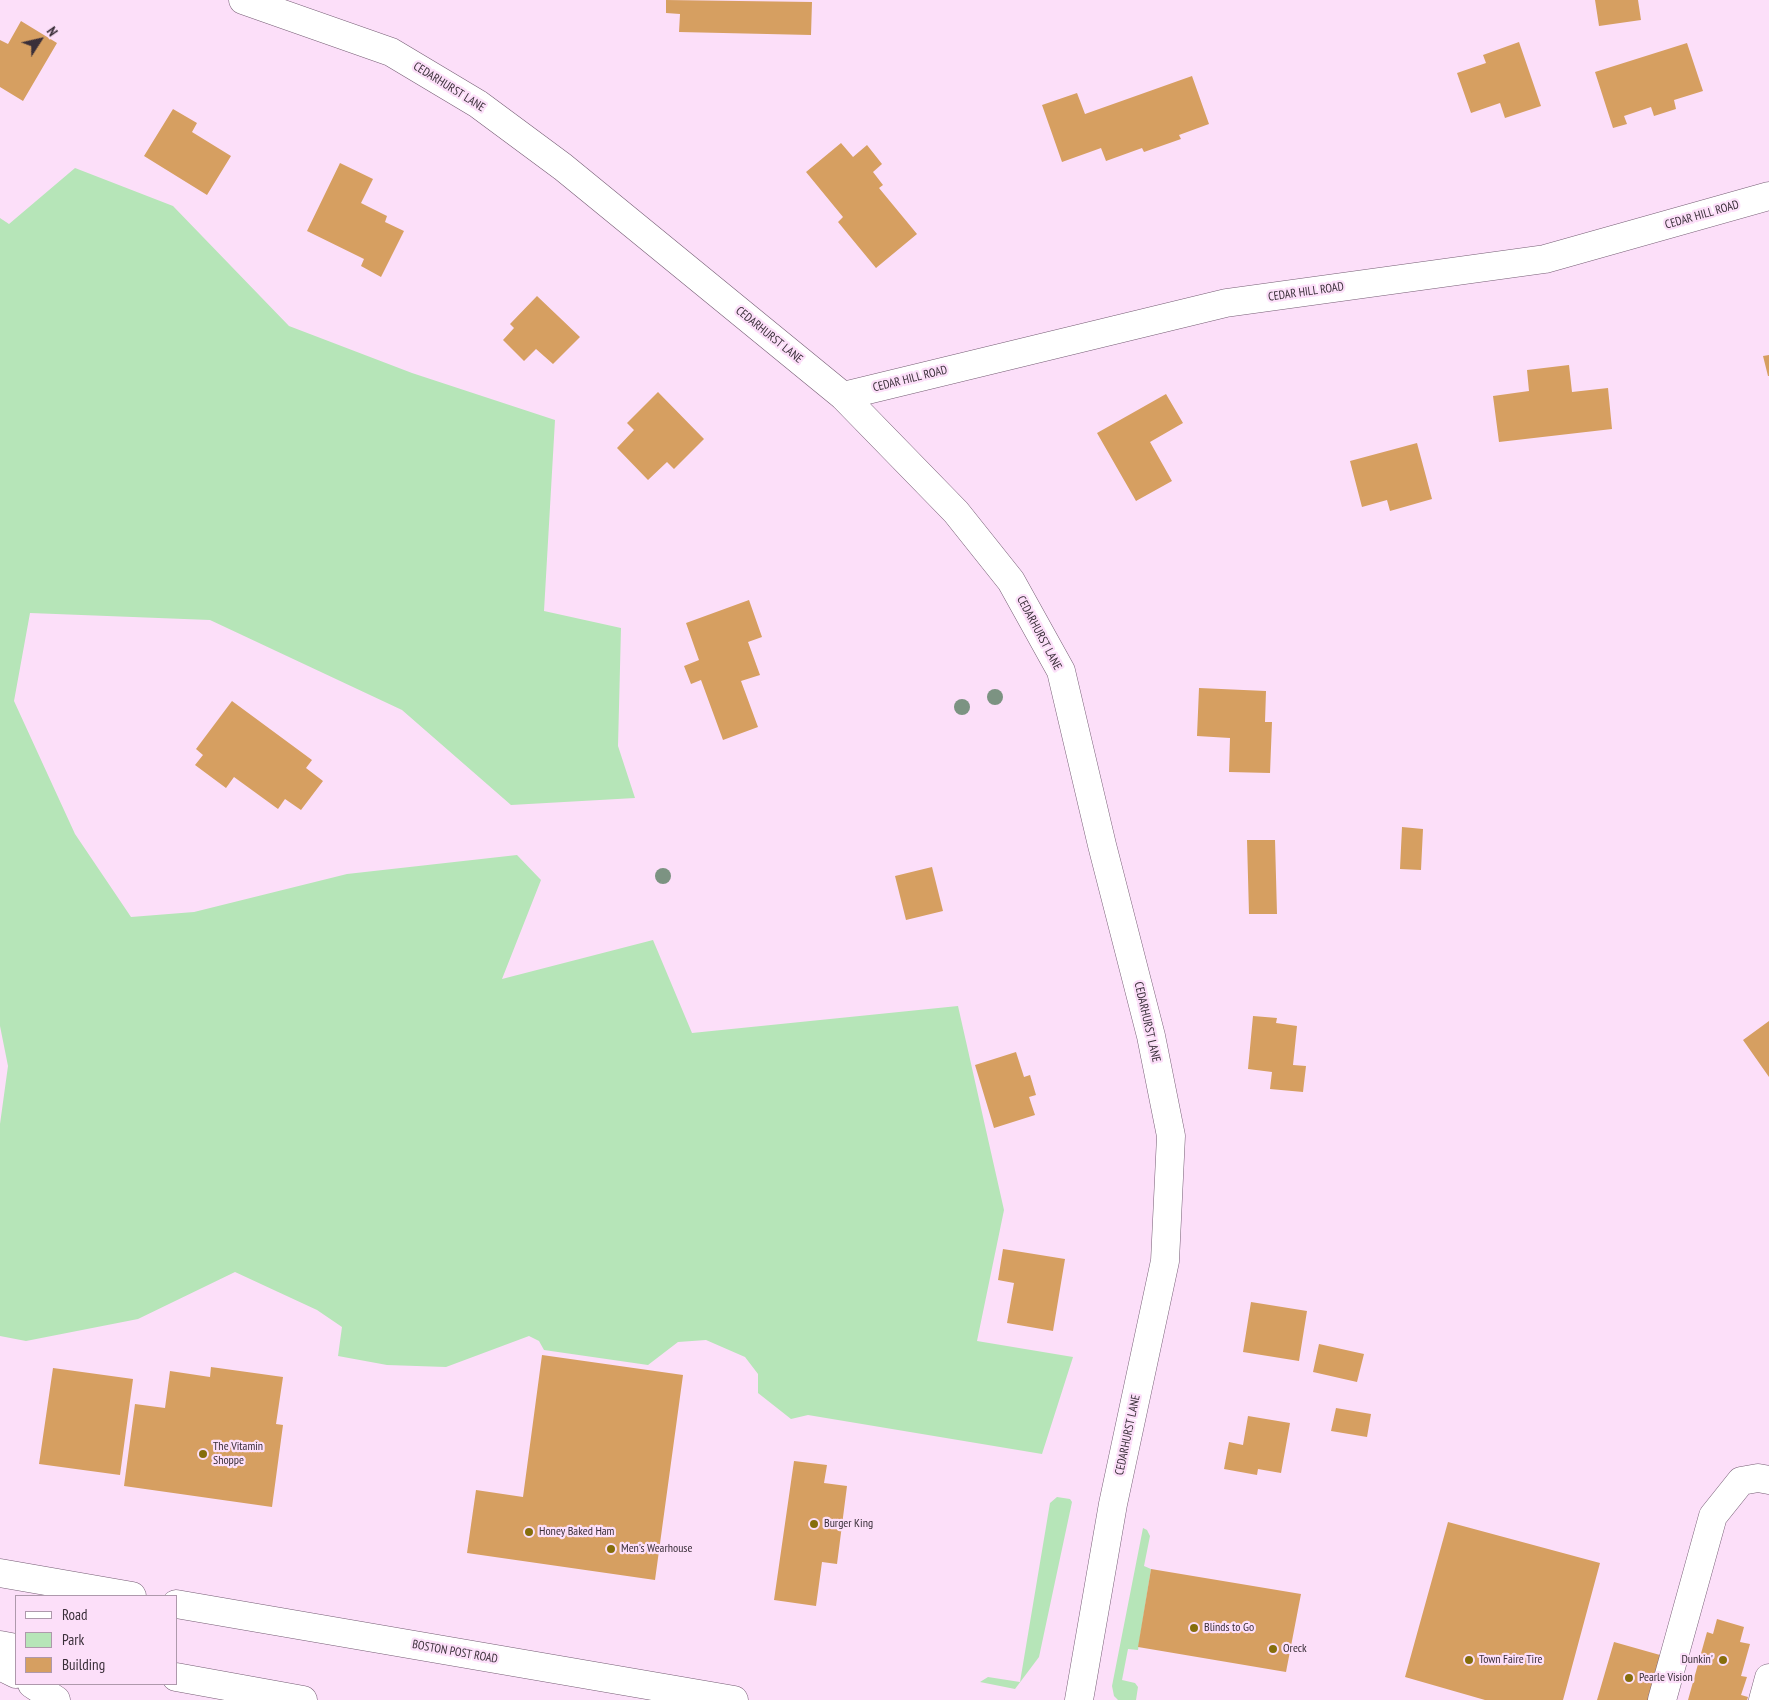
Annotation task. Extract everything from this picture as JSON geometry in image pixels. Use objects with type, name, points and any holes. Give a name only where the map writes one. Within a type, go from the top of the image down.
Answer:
[{"type":"street","name":"CEDARHURST LANE","points":[[243,0],[391,52],[478,104],[563,167],[843,396],[956,512],[1005,573],[1061,671],[1102,845],[1151,1036],[1171,1136],[1165,1261],[1113,1504],[1079,1700]]},
{"type":"street","name":"CEDAR HILL ROAD","points":[[843,396],[1226,303],[1544,259],[1769,196]]},
{"type":"street","points":[[1662,1700],[1713,1516],[1742,1481],[1758,1478],[1769,1480]]},
{"type":"street","points":[[0,1573],[126,1595]]},
{"type":"street","name":"BOSTON POST ROAD","points":[[178,1604],[734,1700]]},
{"type":"street","points":[[0,1645],[15,1648]]},
{"type":"street","points":[[0,1666],[15,1674]]},
{"type":"street","points":[[178,1677],[303,1700]]},
{"type":"street","points":[[1762,1700],[1769,1678]]},
{"type":"street","points":[[34,1685],[56,1700]]},
{"type":"green space","points":[[75,168],[173,206],[289,326],[412,373],[555,420],[544,611],[621,628],[618,746],[635,798],[511,805],[402,710],[210,620],[30,613],[14,701],[75,834],[131,917],[194,912],[347,874],[517,855],[541,880],[502,979],[653,940],[692,1033],[958,1006],[1004,1210],[977,1341],[1073,1357],[1042,1454],[808,1415],[791,1419],[758,1393],[758,1374],[745,1357],[706,1340],[678,1342],[648,1365],[544,1350],[539,1341],[529,1336],[446,1367],[387,1365],[338,1356],[342,1327],[317,1310],[235,1272],[138,1319],[26,1341],[0,1336],[0,1124],[8,1066],[0,1026],[0,218],[9,224]]},
{"type":"green space","points":[[1057,1497],[1070,1499],[1072,1502],[1039,1657],[1015,1689],[980,1682],[988,1677],[1020,1682],[1050,1503]]},
{"type":"green space","points":[[1143,1528],[1147,1530],[1150,1536],[1144,1566],[1151,1569],[1138,1650],[1128,1649],[1122,1680],[1135,1683],[1138,1687],[1136,1700],[1118,1700],[1114,1696],[1112,1686]]},
{"type":"building","points":[[666,0],[812,2],[811,35],[679,32],[680,14],[666,13]]},
{"type":"building","points":[[1595,0],[1638,0],[1641,20],[1599,26]]},
{"type":"building","points":[[21,21],[57,43],[23,101],[0,87],[0,40],[8,44]]},
{"type":"building","points":[[1519,42],[1541,106],[1505,118],[1500,103],[1471,113],[1457,73],[1486,63],[1483,55]]},
{"type":"building","points":[[1687,43],[1703,91],[1674,100],[1676,109],[1654,116],[1651,107],[1624,116],[1627,124],[1613,128],[1595,72]]},
{"type":"building","points":[[1192,76],[1209,124],[1179,135],[1181,139],[1144,152],[1142,148],[1106,161],[1101,148],[1062,162],[1042,105],[1077,93],[1085,114]]},
{"type":"building","points":[[173,109],[197,123],[192,132],[231,156],[207,195],[144,156]]},
{"type":"building","points":[[841,143],[853,157],[867,145],[882,164],[873,172],[883,185],[879,188],[917,234],[876,268],[838,222],[843,217],[806,172]]},
{"type":"building","points":[[340,163],[373,179],[361,203],[387,216],[385,222],[404,231],[381,277],[361,266],[364,259],[307,231]]},
{"type":"building","points":[[537,296],[580,337],[553,364],[536,349],[524,361],[503,340],[514,328],[510,324]]},
{"type":"building","points":[[1769,355],[1769,376],[1768,376],[1763,356]]},
{"type":"building","points":[[1569,365],[1572,392],[1608,388],[1612,429],[1499,442],[1493,396],[1529,391],[1527,370]]},
{"type":"building","points":[[658,392],[704,439],[674,469],[667,462],[648,480],[617,448],[634,430],[627,423]]},
{"type":"building","points":[[1166,394],[1183,423],[1150,442],[1172,481],[1136,501],[1097,433]]},
{"type":"building","points":[[1417,443],[1432,499],[1390,511],[1387,500],[1362,507],[1350,461]]},
{"type":"building","points":[[749,600],[762,637],[748,642],[760,675],[741,681],[758,727],[723,740],[701,680],[691,684],[684,666],[699,660],[686,623]]},
{"type":"building","points":[[1199,688],[1266,691],[1265,722],[1272,722],[1270,773],[1229,772],[1230,738],[1197,736]]},
{"type":"building","points":[[232,701],[312,760],[306,768],[323,781],[301,810],[285,799],[278,809],[234,777],[226,788],[195,765],[203,755],[196,749]]},
{"type":"building","points":[[1402,827],[1423,829],[1421,870],[1400,869]]},
{"type":"building","points":[[1247,840],[1275,840],[1277,914],[1249,914]]},
{"type":"building","points":[[932,867],[943,911],[906,920],[895,876]]},
{"type":"building","points":[[1253,1016],[1277,1018],[1276,1023],[1297,1026],[1293,1065],[1306,1066],[1303,1092],[1270,1089],[1272,1072],[1248,1069]]},
{"type":"building","points":[[1769,1021],[1769,1077],[1743,1040]]},
{"type":"building","points":[[1016,1052],[1024,1077],[1030,1075],[1036,1095],[1029,1097],[1035,1115],[994,1128],[975,1065]]},
{"type":"building","points":[[1003,1249],[1065,1259],[1053,1331],[1007,1323],[1014,1283],[998,1280]]},
{"type":"building","points":[[1251,1302],[1307,1311],[1299,1361],[1243,1352]]},
{"type":"building","points":[[1319,1344],[1364,1354],[1357,1382],[1313,1372]]},
{"type":"building","points":[[542,1355],[683,1375],[655,1580],[467,1553],[476,1490],[523,1497]]},
{"type":"building","points":[[211,1367],[283,1377],[276,1424],[283,1425],[272,1507],[124,1486],[135,1404],[165,1408],[170,1371],[210,1377]]},
{"type":"building","points":[[53,1368],[133,1379],[120,1475],[39,1464]]},
{"type":"building","points":[[1336,1408],[1371,1414],[1367,1437],[1331,1431]]},
{"type":"building","points":[[1248,1416],[1290,1423],[1281,1473],[1258,1469],[1257,1475],[1224,1469],[1229,1442],[1243,1445]]},
{"type":"building","name":"Burger King","points":[[794,1461],[827,1465],[824,1483],[847,1486],[837,1564],[822,1562],[816,1606],[774,1600]]},
{"type":"building","points":[[1448,1522],[1600,1563],[1563,1700],[1485,1700],[1405,1677]]},
{"type":"building","points":[[1151,1569],[1301,1594],[1286,1672],[1138,1647]]},
{"type":"building","name":"Dunkin'","points":[[1717,1619],[1744,1627],[1740,1642],[1750,1644],[1741,1676],[1747,1677],[1741,1695],[1748,1697],[1747,1700],[1688,1700],[1707,1632],[1713,1634]]},
{"type":"building","name":"Pearle Vision","points":[[1614,1642],[1660,1655],[1648,1700],[1597,1700]]},
{"type":"place","name":"The Vitamin Shoppe","points":[[203,1454]]},
{"type":"place","name":"Burger King","points":[[814,1524]]},
{"type":"place","name":"Honey Baked Ham","points":[[529,1532]]},
{"type":"place","name":"Men's Wearhouse","points":[[611,1549]]},
{"type":"place","name":"Blinds to Go","points":[[1194,1628]]},
{"type":"place","name":"Oreck","points":[[1273,1649]]},
{"type":"place","name":"Town Faire Tire","points":[[1469,1660]]},
{"type":"place","name":"Dunkin'","points":[[1723,1660]]},
{"type":"place","name":"Pearle Vision","points":[[1629,1678]]}]
